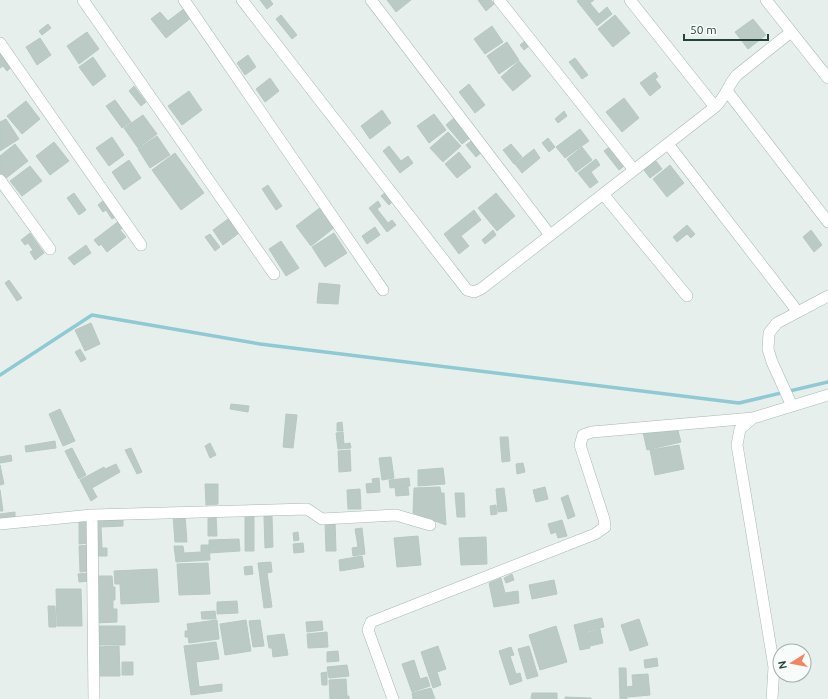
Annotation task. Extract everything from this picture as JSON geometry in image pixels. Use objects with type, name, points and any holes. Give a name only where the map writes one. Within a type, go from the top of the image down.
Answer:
[{"type":"street","points":[[83,0],[274,274]]},
{"type":"street","points":[[184,0],[382,290]]},
{"type":"street","points":[[242,0],[467,290],[474,292],[481,289],[715,107],[721,102],[732,81],[737,75],[792,32]]},
{"type":"street","points":[[371,0],[550,235]]},
{"type":"street","points":[[499,0],[634,170]]},
{"type":"street","points":[[630,0],[715,107]]},
{"type":"street","points":[[766,0],[828,78]]},
{"type":"street","points":[[0,43],[141,245]]},
{"type":"street","points":[[727,91],[828,222]]},
{"type":"street","points":[[668,144],[798,312]]},
{"type":"street","points":[[0,180],[50,249]]},
{"type":"street","points":[[603,194],[687,296]]},
{"type":"street","points":[[792,406],[772,362],[768,349],[769,333],[777,323],[828,296]]},
{"type":"street","points":[[393,699],[368,630],[371,622],[595,534],[605,526],[580,445],[583,436],[592,432],[753,418],[828,395]]},
{"type":"street","points":[[753,418],[740,428],[737,445],[774,668],[772,699]]},
{"type":"street","points":[[0,524],[92,515],[307,508],[322,519],[396,515],[430,525]]},
{"type":"street","points":[[92,515],[94,699]]},
{"type":"building","points":[[260,0],[270,0],[273,4],[267,9]]},
{"type":"building","points":[[387,0],[411,0],[396,12]]},
{"type":"building","points":[[478,0],[491,0],[494,4],[486,11]]},
{"type":"building","points":[[594,0],[590,3],[599,14],[607,7],[612,14],[597,26],[577,1]]},
{"type":"building","points":[[185,8],[192,17],[166,38],[151,19],[160,12],[168,21]]},
{"type":"building","points":[[281,15],[297,35],[292,39],[276,19]]},
{"type":"building","points":[[615,15],[630,33],[613,47],[598,29]]},
{"type":"building","points":[[753,19],[766,35],[748,49],[735,32]]},
{"type":"building","points":[[48,24],[51,28],[42,35],[39,31]]},
{"type":"building","points":[[492,26],[503,42],[485,54],[474,39]]},
{"type":"building","points":[[87,32],[99,49],[79,64],[67,46]]},
{"type":"building","points":[[40,38],[51,55],[37,65],[26,47]]},
{"type":"building","points":[[525,41],[529,46],[524,50],[520,45]]},
{"type":"building","points":[[507,42],[519,60],[499,74],[487,56]]},
{"type":"building","points":[[3,53],[13,66],[7,71],[3,66],[0,68],[0,55]]},
{"type":"building","points":[[248,55],[256,67],[245,75],[237,63]]},
{"type":"building","points":[[93,57],[106,76],[93,86],[79,67]]},
{"type":"building","points":[[575,58],[588,75],[582,79],[569,62]]},
{"type":"building","points":[[519,61],[531,76],[513,91],[501,77]]},
{"type":"building","points":[[655,72],[658,77],[655,79],[661,87],[650,96],[640,83]]},
{"type":"building","points":[[270,78],[279,91],[265,102],[256,89]]},
{"type":"building","points":[[469,84],[485,105],[475,113],[459,92]]},
{"type":"building","points":[[134,86],[146,102],[141,106],[129,91]]},
{"type":"building","points":[[189,91],[202,110],[182,125],[168,106]]},
{"type":"building","points":[[624,98],[639,118],[622,132],[606,112]]},
{"type":"building","points":[[115,100],[131,122],[122,128],[106,106]]},
{"type":"building","points":[[26,101],[40,119],[22,134],[7,116]]},
{"type":"building","points":[[382,110],[391,123],[370,139],[361,126]]},
{"type":"building","points":[[564,111],[567,116],[558,123],[555,119]]},
{"type":"building","points":[[434,114],[446,130],[429,143],[417,126]]},
{"type":"building","points":[[143,115],[157,134],[138,148],[124,128]]},
{"type":"building","points":[[455,117],[471,137],[462,144],[446,125]]},
{"type":"building","points":[[6,119],[19,139],[0,151],[0,122]]},
{"type":"building","points":[[580,129],[589,141],[565,158],[556,147]]},
{"type":"building","points":[[448,132],[461,146],[443,162],[430,148]]},
{"type":"building","points":[[157,136],[170,155],[150,168],[138,149]]},
{"type":"building","points":[[112,137],[124,155],[109,166],[96,148]]},
{"type":"building","points":[[548,138],[555,147],[549,152],[542,143]]},
{"type":"building","points":[[474,139],[483,151],[476,157],[466,145]]},
{"type":"building","points":[[54,142],[69,161],[50,175],[36,156]]},
{"type":"building","points":[[15,144],[28,161],[5,179],[0,173],[0,156]]},
{"type":"building","points":[[511,144],[522,157],[514,164],[503,150]]},
{"type":"building","points":[[389,146],[401,161],[408,156],[413,163],[400,173],[383,151]]},
{"type":"building","points":[[582,147],[592,160],[576,172],[567,159]]},
{"type":"building","points":[[609,147],[624,166],[619,170],[604,151]]},
{"type":"building","points":[[534,149],[540,158],[522,173],[515,164]]},
{"type":"building","points":[[459,152],[471,167],[457,178],[445,164]]},
{"type":"building","points":[[175,153],[204,193],[181,210],[152,170]]},
{"type":"building","points":[[596,159],[600,165],[591,172],[598,182],[590,188],[578,173]]},
{"type":"building","points":[[129,160],[141,178],[124,190],[112,172]]},
{"type":"building","points":[[656,161],[662,169],[650,178],[644,170]]},
{"type":"building","points":[[670,165],[684,183],[667,197],[653,179]]},
{"type":"building","points":[[30,166],[42,181],[22,196],[10,181]]},
{"type":"building","points":[[268,185],[282,206],[276,210],[262,189]]},
{"type":"building","points":[[386,192],[393,201],[389,205],[381,196]]},
{"type":"building","points":[[74,193],[86,210],[79,215],[67,198]]},
{"type":"building","points":[[496,193],[515,216],[497,231],[478,208]]},
{"type":"building","points":[[105,199],[117,216],[112,219],[106,210],[103,212],[98,205]]},
{"type":"building","points":[[378,201],[381,206],[377,209],[388,223],[392,220],[396,225],[387,232],[369,208]]},
{"type":"building","points":[[321,207],[335,227],[311,246],[296,226]]},
{"type":"building","points":[[474,210],[481,220],[461,236],[469,246],[459,254],[444,234]]},
{"type":"building","points":[[228,219],[239,233],[223,245],[213,230]]},
{"type":"building","points":[[119,221],[124,227],[120,230],[126,237],[107,252],[101,244],[99,246],[94,240]]},
{"type":"building","points":[[687,225],[695,234],[691,238],[687,234],[677,242],[673,237]]},
{"type":"building","points":[[375,227],[380,235],[367,244],[362,236]]},
{"type":"building","points":[[493,230],[496,235],[485,244],[482,240]]},
{"type":"building","points":[[811,230],[822,245],[814,252],[803,237]]},
{"type":"building","points":[[30,233],[44,253],[35,260],[30,252],[33,250],[28,243],[25,245],[21,240]]},
{"type":"building","points":[[334,233],[347,253],[325,267],[312,247]]},
{"type":"building","points":[[210,234],[220,247],[215,251],[205,237]]},
{"type":"building","points":[[281,241],[299,268],[286,276],[269,249]]},
{"type":"building","points":[[86,245],[91,253],[74,265],[68,258]]},
{"type":"building","points":[[9,280],[22,298],[17,301],[5,283]]},
{"type":"building","points":[[319,283],[340,285],[338,304],[317,303]]},
{"type":"building","points":[[91,323],[100,344],[85,351],[75,330]]},
{"type":"building","points":[[80,349],[86,359],[81,362],[75,352]]},
{"type":"building","points":[[231,404],[249,406],[248,412],[230,409]]},
{"type":"building","points":[[60,409],[75,441],[63,446],[49,414]]},
{"type":"building","points":[[286,414],[297,415],[293,448],[283,447]]},
{"type":"building","points":[[342,422],[343,431],[337,431],[337,423]]},
{"type":"building","points":[[677,427],[681,442],[647,450],[643,432]]},
{"type":"building","points":[[343,432],[344,444],[350,443],[351,448],[338,449],[336,433]]},
{"type":"building","points":[[500,437],[508,437],[510,461],[502,462]]},
{"type":"building","points":[[55,441],[56,448],[26,452],[25,446]]},
{"type":"building","points":[[210,443],[216,455],[210,458],[205,446]]},
{"type":"building","points":[[679,445],[684,469],[655,475],[650,450]]},
{"type":"building","points":[[72,448],[86,475],[79,479],[65,451]]},
{"type":"building","points":[[131,448],[142,472],[137,474],[125,450]]},
{"type":"building","points":[[350,450],[351,471],[339,472],[338,451]]},
{"type":"building","points":[[11,455],[12,461],[0,463],[0,457]]},
{"type":"building","points":[[391,457],[394,478],[382,480],[379,458]]},
{"type":"building","points":[[523,463],[525,472],[517,474],[516,464]]},
{"type":"building","points":[[116,464],[120,472],[92,488],[97,497],[91,501],[80,480],[104,467],[105,469]]},
{"type":"building","points":[[0,465],[4,484],[0,485]]},
{"type":"building","points":[[443,468],[445,484],[418,486],[418,470]]},
{"type":"building","points":[[379,478],[380,492],[367,493],[366,484],[373,483],[372,479]]},
{"type":"building","points":[[409,478],[410,486],[390,488],[389,480]]},
{"type":"building","points":[[205,484],[218,484],[218,504],[206,505]]},
{"type":"building","points":[[408,487],[409,495],[396,496],[395,488]]},
{"type":"building","points":[[440,487],[441,493],[444,493],[446,525],[413,513],[414,488]]},
{"type":"building","points":[[545,487],[548,499],[536,502],[533,490]]},
{"type":"building","points":[[504,488],[507,511],[498,512],[496,489]]},
{"type":"building","points":[[360,489],[361,509],[348,509],[347,490]]},
{"type":"building","points":[[0,490],[3,511],[0,511]]},
{"type":"building","points":[[455,493],[464,493],[465,517],[457,517]]},
{"type":"building","points":[[568,495],[575,516],[568,519],[561,498]]},
{"type":"building","points":[[496,505],[497,514],[491,515],[490,506]]},
{"type":"building","points":[[15,512],[15,518],[0,520],[0,514]]},
{"type":"building","points":[[208,514],[216,514],[217,536],[208,536]]},
{"type":"building","points":[[245,514],[254,514],[254,551],[245,551]]},
{"type":"building","points":[[185,515],[187,542],[175,542],[173,516]]},
{"type":"building","points":[[264,516],[272,516],[273,547],[265,548]]},
{"type":"building","points":[[123,518],[123,526],[101,527],[102,548],[107,548],[107,556],[95,556],[93,519]]},
{"type":"building","points":[[562,520],[567,536],[558,538],[556,532],[551,534],[548,524]]},
{"type":"building","points":[[79,521],[89,521],[90,543],[79,544]]},
{"type":"building","points":[[335,521],[336,551],[326,551],[325,522]]},
{"type":"building","points":[[362,528],[365,554],[353,556],[352,548],[358,547],[355,529]]},
{"type":"building","points":[[298,532],[299,540],[294,541],[293,533]]},
{"type":"building","points":[[418,536],[421,565],[397,567],[394,538]]},
{"type":"building","points":[[486,537],[487,564],[461,565],[459,538]]},
{"type":"building","points":[[239,539],[240,551],[209,553],[209,540]]},
{"type":"building","points":[[303,543],[304,552],[294,553],[293,544]]},
{"type":"building","points":[[89,545],[90,571],[80,572],[79,546]]},
{"type":"building","points":[[201,545],[209,545],[210,560],[176,562],[174,546],[183,546],[184,553],[201,552]]},
{"type":"building","points":[[362,556],[364,567],[340,571],[339,560]]},
{"type":"building","points":[[271,562],[272,572],[267,573],[272,607],[264,608],[258,563]]},
{"type":"building","points":[[208,563],[210,594],[179,595],[177,564]]},
{"type":"building","points":[[252,566],[253,574],[245,575],[244,567]]},
{"type":"building","points":[[157,569],[159,602],[121,604],[120,584],[115,584],[114,571]]},
{"type":"building","points":[[89,573],[89,581],[79,582],[78,574]]},
{"type":"building","points":[[512,574],[514,580],[506,583],[504,578]]},
{"type":"building","points":[[95,576],[112,576],[113,587],[115,587],[113,609],[117,609],[117,622],[95,623]]},
{"type":"building","points":[[501,578],[505,593],[518,591],[519,603],[494,607],[489,583]]},
{"type":"building","points":[[554,580],[557,594],[532,599],[529,585]]},
{"type":"building","points":[[56,589],[81,589],[82,626],[57,626]]},
{"type":"building","points":[[237,601],[238,613],[217,614],[217,602]]},
{"type":"building","points":[[48,606],[55,606],[56,627],[49,627]]},
{"type":"building","points":[[215,611],[216,619],[202,619],[201,612]]},
{"type":"building","points":[[602,618],[604,627],[586,632],[590,648],[580,650],[574,625]]},
{"type":"building","points":[[639,619],[648,645],[630,651],[621,625]]},
{"type":"building","points":[[217,620],[219,639],[189,643],[188,637],[185,637],[185,631],[188,631],[187,624]]},
{"type":"building","points":[[246,620],[251,651],[225,655],[220,624]]},
{"type":"building","points":[[260,620],[264,646],[253,647],[249,621]]},
{"type":"building","points":[[322,621],[323,630],[307,632],[306,622]]},
{"type":"building","points":[[97,626],[125,626],[125,645],[97,645]]},
{"type":"building","points":[[556,626],[567,662],[540,670],[529,635]]},
{"type":"building","points":[[600,629],[603,643],[590,646],[587,633]]},
{"type":"building","points":[[327,632],[328,647],[308,648],[307,634]]},
{"type":"building","points":[[284,634],[288,655],[273,657],[272,648],[269,648],[267,636]]},
{"type":"building","points":[[216,642],[219,659],[196,662],[199,687],[222,684],[222,691],[191,695],[184,646]]},
{"type":"building","points":[[119,646],[120,676],[97,676],[97,647]]},
{"type":"building","points":[[438,646],[446,669],[437,672],[441,685],[433,688],[421,652]]},
{"type":"building","points":[[529,646],[538,676],[527,679],[518,649]]},
{"type":"building","points":[[511,647],[514,655],[510,656],[516,674],[520,673],[522,681],[510,685],[499,651]]},
{"type":"building","points":[[338,651],[339,661],[327,662],[327,652]]},
{"type":"building","points":[[657,658],[658,666],[645,668],[644,660]]},
{"type":"building","points":[[414,660],[420,679],[427,677],[430,686],[412,692],[402,664]]},
{"type":"building","points":[[122,662],[133,662],[133,675],[122,675]]},
{"type":"building","points":[[347,665],[349,676],[329,678],[327,667]]},
{"type":"building","points":[[619,668],[626,668],[627,699],[620,699]]},
{"type":"building","points":[[327,672],[327,685],[322,685],[321,673]]},
{"type":"building","points":[[648,674],[650,695],[628,697],[627,687],[633,686],[632,675]]},
{"type":"building","points":[[346,679],[347,696],[349,696],[349,699],[330,699],[329,680]]},
{"type":"building","points":[[431,688],[435,699],[413,699],[412,693]]},
{"type":"building","points":[[532,693],[557,693],[557,699],[531,699]]},
{"type":"building","points":[[565,697],[591,698],[591,699],[565,699]]},
{"type":"waterway","points":[[0,375],[92,315],[260,344],[739,403],[828,382]]}]
